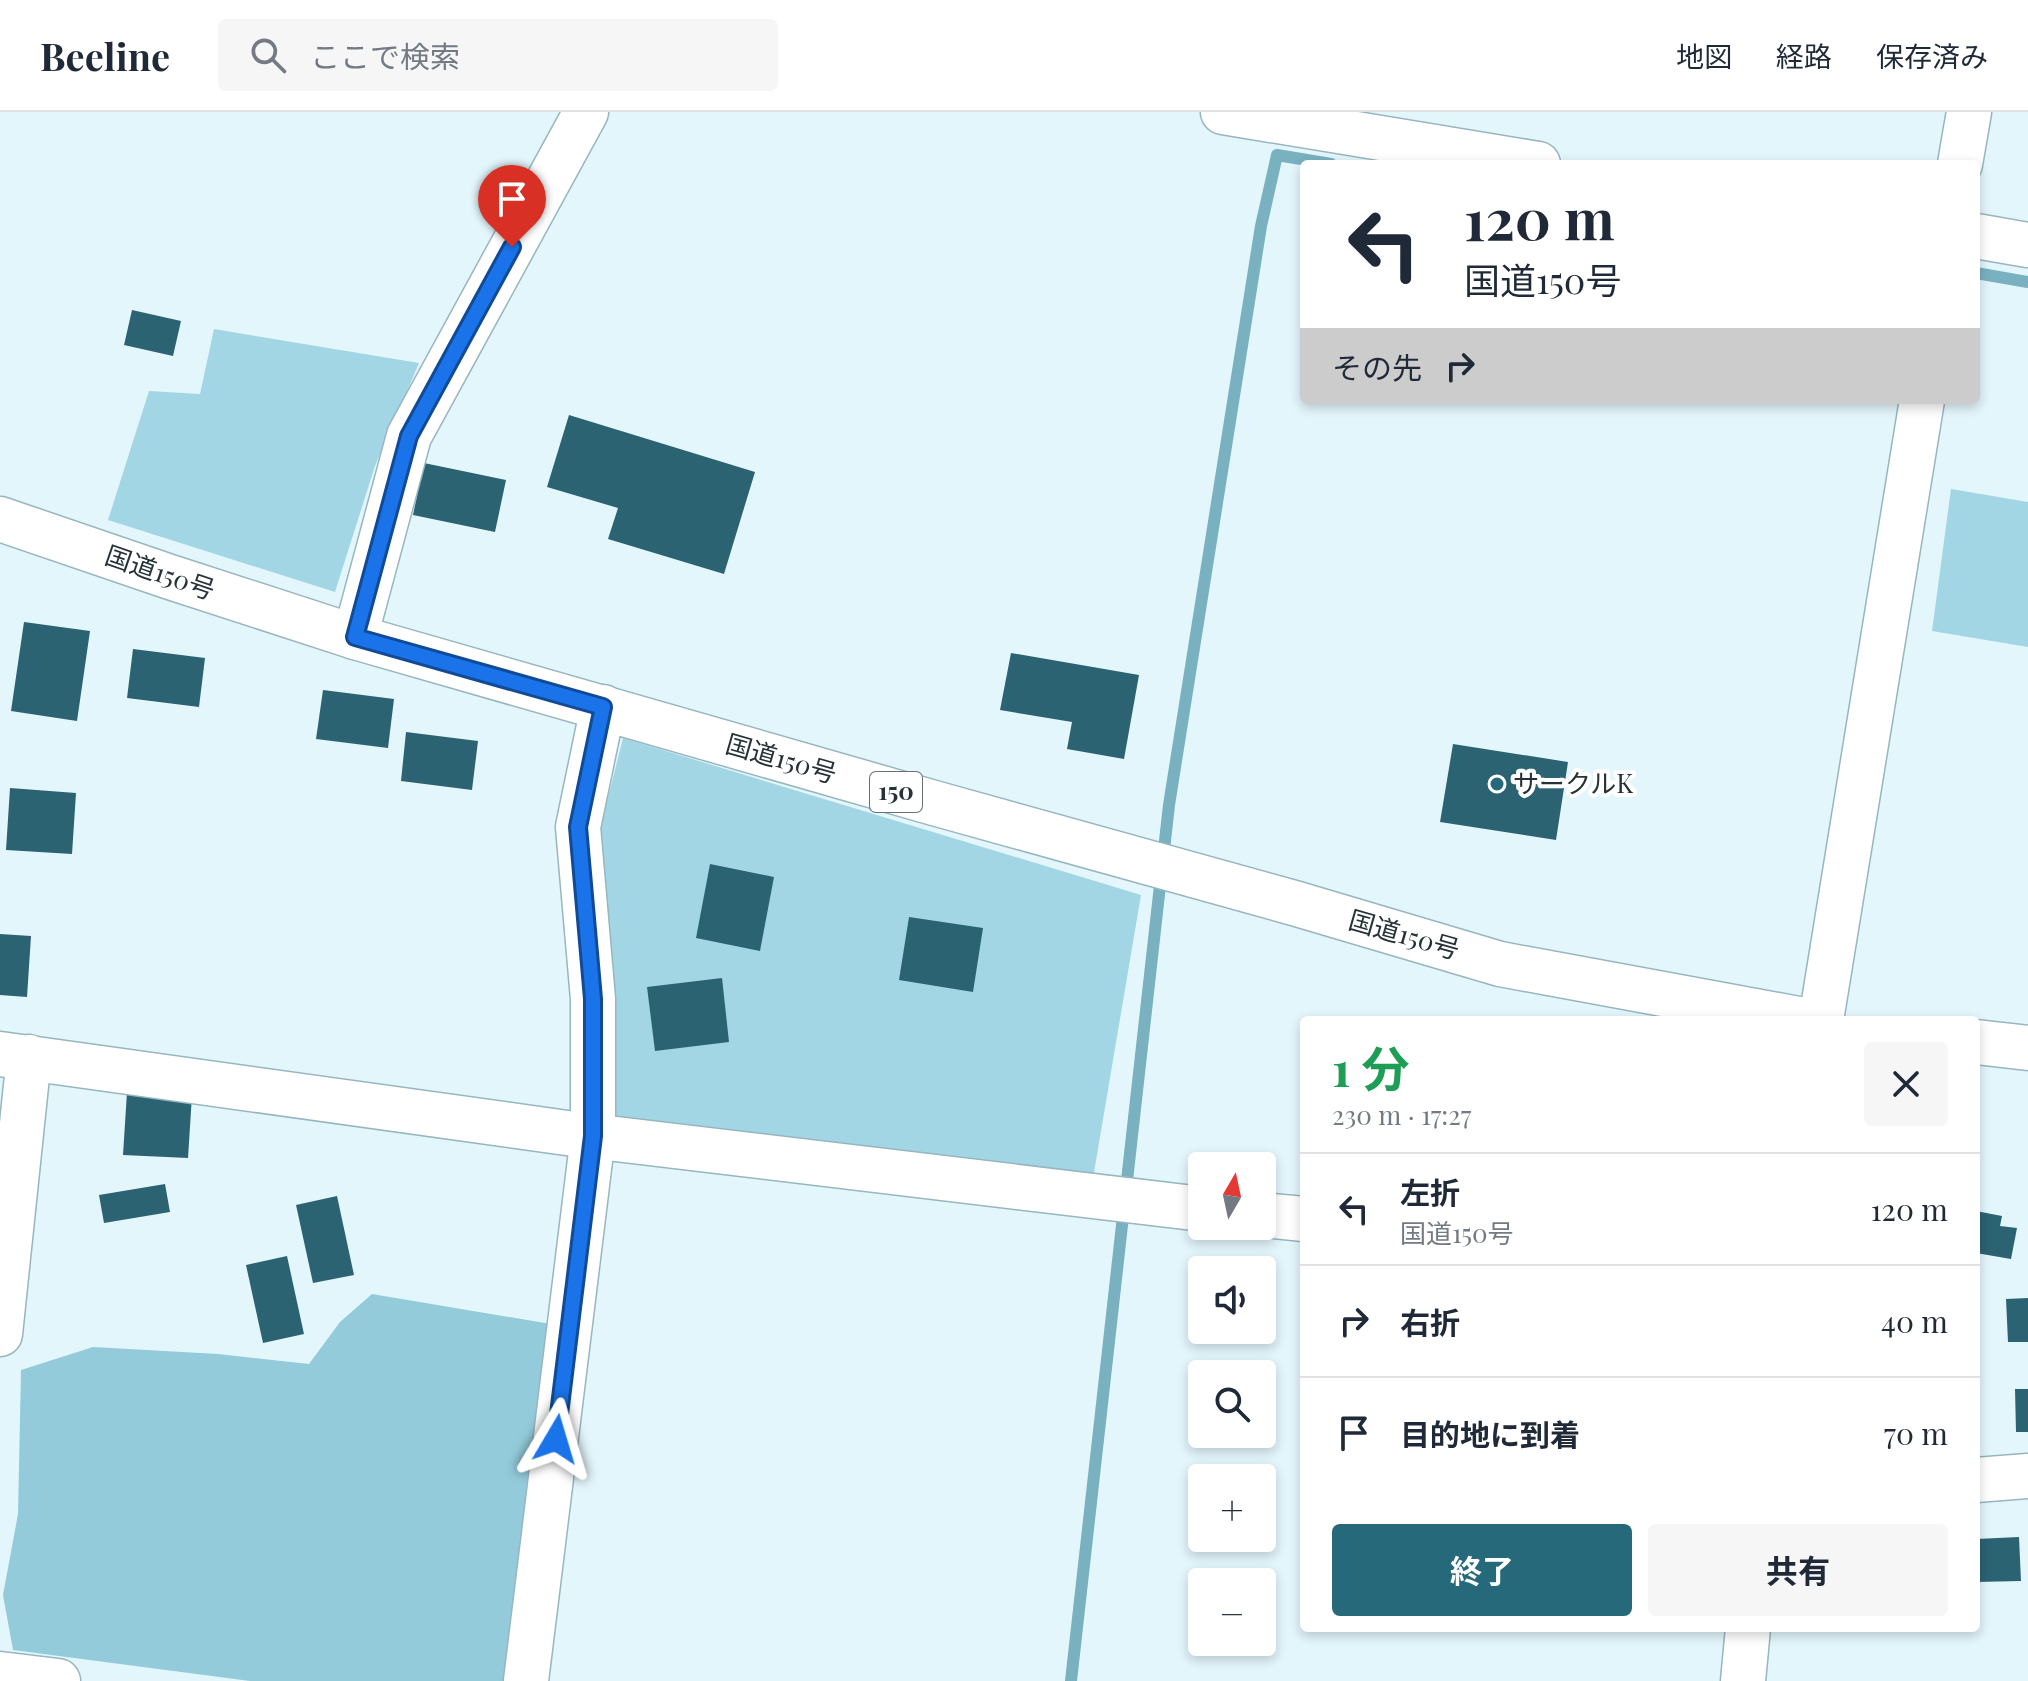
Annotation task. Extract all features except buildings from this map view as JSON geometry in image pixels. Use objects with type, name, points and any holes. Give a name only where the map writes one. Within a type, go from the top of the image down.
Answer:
[{"type":"main road","points":[[355,637],[409,436],[586,112]]},
{"type":"main road","points":[[1223,112],[1514,160]]},
{"type":"main road","points":[[1961,160],[1969,112]]},
{"type":"main road","points":[[1980,237],[2028,245]]},
{"type":"main road","points":[[1822,1016],[1921,404]]},
{"type":"main road","name":"国道150号","points":[[0,519],[355,637],[1500,964],[1782,1016]]},
{"type":"main road","points":[[526,1681],[593,1136],[593,999],[578,827],[603,707]]},
{"type":"main road","points":[[1980,1042],[2028,1048]]},
{"type":"main road","points":[[0,1334],[14,1056],[593,1136],[1188,1207]]},
{"type":"main road","points":[[1276,1216],[1300,1219]]},
{"type":"main road","points":[[1980,1480],[2028,1476]]},
{"type":"main road","points":[[1743,1681],[1748,1632]]},
{"type":"main road","points":[[0,1674],[58,1681]]},
{"type":"shaded area","points":[[214,329],[419,363],[375,466],[335,592],[108,520],[149,391],[200,394]]},
{"type":"shaded area","points":[[1951,489],[2028,502],[2028,647],[1932,631]]},
{"type":"shaded area","points":[[623,738],[1141,895],[1090,1196],[593,1136],[601,825]]},
{"type":"shaded area","points":[[372,1294],[551,1324],[504,1681],[250,1681],[13,1650],[3,1595],[18,1514],[21,1370],[93,1347],[218,1354],[309,1364],[340,1322]]},
{"type":"waterway","points":[[1277,155],[1307,160]]},
{"type":"waterway","points":[[1071,1681],[1169,805],[1261,226],[1277,155]]},
{"type":"waterway","points":[[1980,274],[2028,282]]},
{"type":"place","name":"サークルK","points":[[1497,784]]},
{"type":"route","points":[[512,247],[409,436],[355,637],[603,707],[578,827],[593,999],[593,1136],[556,1439]]}]
